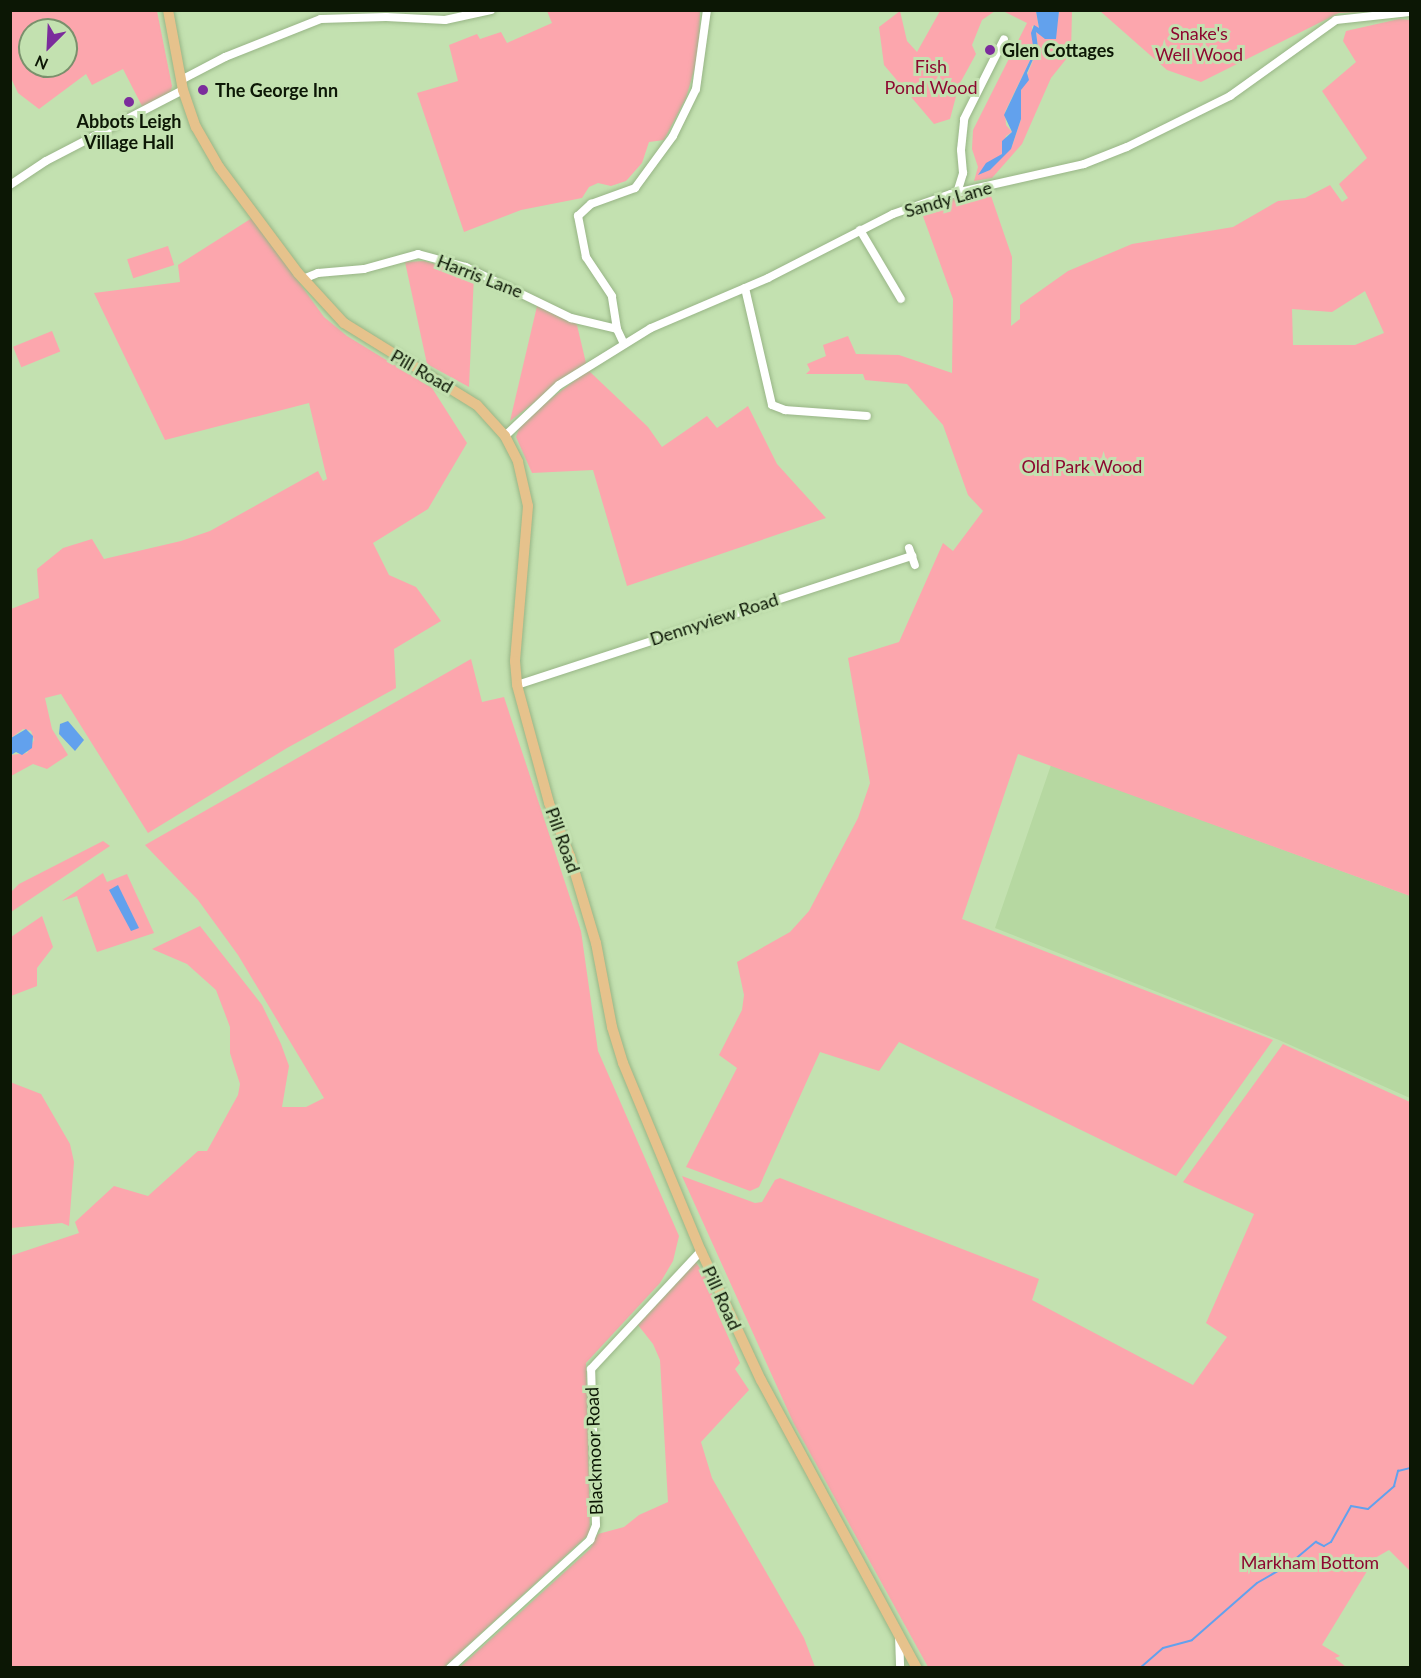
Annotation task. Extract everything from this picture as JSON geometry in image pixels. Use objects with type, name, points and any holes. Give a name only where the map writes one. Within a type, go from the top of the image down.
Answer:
[{"type":"main road","name":"Pill Road","points":[[168,10],[182,85],[196,127],[219,167],[303,279],[344,323],[477,405],[505,436],[522,473],[528,506],[515,661],[518,685],[549,803],[570,856],[594,933],[623,1063],[701,1251],[781,1420],[899,1635]]},
{"type":"main road","points":[[899,1635],[916,1666]]},
{"type":"street","points":[[10,185],[45,161],[182,85],[225,57],[321,19],[358,14],[445,20],[490,10]]},
{"type":"street","points":[[624,344],[617,329],[612,296],[586,257],[578,216],[591,204],[635,188],[673,136],[696,89],[707,10]]},
{"type":"street","name":"Sandy Lane","points":[[505,436],[544,396],[624,344],[708,301],[745,288],[860,230],[921,203],[1084,164],[1128,147],[1230,96],[1336,20],[1410,12]]},
{"type":"street","points":[[957,193],[963,173],[961,150],[964,120],[1004,39]]},
{"type":"street","points":[[860,230],[901,299]]},
{"type":"street","name":"Harris Lane","points":[[303,279],[318,273],[364,269],[418,254],[466,267],[571,318],[617,329]]},
{"type":"street","points":[[745,288],[772,405],[785,410],[867,416]]},
{"type":"street","name":"Dennyview Road","points":[[518,685],[911,552],[915,565]]},
{"type":"street","name":"Blackmoor Road","points":[[450,1668],[590,1540],[596,1525],[591,1369],[701,1251]]},
{"type":"street","name":"Pill Road","points":[[899,1635],[902,1668],[916,1666]]},
{"type":"shaded area","points":[[1051,765],[1410,896],[1410,1098],[1279,1040],[995,928]]},
{"type":"green space","points":[[10,11],[157,11],[172,86],[170,94],[143,108],[123,69],[92,85],[86,74],[39,109],[18,93],[11,78]]},
{"type":"green space","points":[[547,11],[700,11],[699,53],[686,98],[664,140],[649,142],[642,163],[626,181],[611,186],[598,183],[589,187],[582,198],[521,210],[464,232],[417,93],[458,81],[449,45],[477,34],[480,39],[501,32],[507,43],[552,23]]},
{"type":"green space","name":"Fish Pond Wood","points":[[900,11],[907,41],[917,52],[940,11],[995,11],[982,20],[972,45],[976,54],[959,85],[950,119],[934,124],[884,65],[879,27]]},
{"type":"green space","name":"Fish Pond Wood","points":[[1003,11],[1036,11],[1039,28],[1032,26],[1034,52],[1005,112],[1006,125],[1012,132],[1006,136],[1002,154],[986,172],[1012,146],[1021,119],[1021,90],[1038,48],[1036,32],[1055,39],[1059,11],[1072,11],[1071,53],[1051,78],[1022,144],[992,178],[974,181],[978,167],[972,149],[973,130],[1027,23]]},
{"type":"green space","name":"Snake's Well Wood","points":[[1100,11],[1392,11],[1339,13],[1201,82],[1167,70]]},
{"type":"green space","name":"Old Park Wood","points":[[1399,19],[1410,20],[1410,896],[1018,754],[962,919],[1273,1040],[1176,1176],[899,1042],[879,1071],[820,1052],[759,1187],[750,1191],[686,1167],[737,1068],[719,1055],[742,1010],[744,995],[737,962],[790,932],[809,911],[858,818],[870,783],[848,658],[899,642],[943,543],[953,551],[983,511],[968,495],[943,425],[907,384],[865,380],[863,374],[806,374],[810,370],[807,364],[826,356],[823,345],[848,336],[856,354],[899,355],[952,373],[953,299],[920,208],[956,197],[990,193],[1012,257],[1011,326],[1020,319],[1020,305],[1068,271],[1132,244],[1233,227],[1278,201],[1305,198],[1330,185],[1342,202],[1348,198],[1339,184],[1367,158],[1322,91],[1356,62],[1343,41],[1346,31]],"holes":[[[1365,291],[1384,333],[1355,345],[1293,345],[1292,309],[1332,312]]]},
{"type":"green space","points":[[252,218],[324,317],[347,336],[432,388],[467,443],[428,509],[373,543],[389,575],[416,587],[441,621],[394,649],[396,688],[287,748],[148,833],[61,694],[45,698],[52,729],[68,755],[47,769],[33,764],[11,776],[11,755],[27,753],[34,740],[31,731],[23,729],[11,738],[11,609],[39,598],[37,569],[63,548],[92,539],[104,559],[181,541],[210,531],[318,471],[323,481],[327,479],[309,403],[165,440],[94,293],[180,282],[178,265]]},
{"type":"green space","points":[[168,246],[174,265],[133,278],[127,259]]},
{"type":"green space","points":[[424,261],[474,274],[469,387],[427,364],[405,262]]},
{"type":"green space","points":[[538,302],[576,321],[586,363],[510,421]]},
{"type":"green space","points":[[52,331],[60,351],[21,367],[13,347]]},
{"type":"green space","points":[[588,370],[648,427],[662,447],[707,416],[717,428],[748,406],[777,464],[826,518],[627,586],[593,470],[532,473],[516,437],[519,428],[544,404]]},
{"type":"green space","points":[[471,659],[482,702],[504,697],[581,931],[598,1051],[679,1236],[673,1261],[660,1283],[586,1363],[590,1533],[444,1667],[11,1667],[10,1256],[79,1233],[75,1222],[114,1186],[148,1196],[198,1151],[207,1151],[238,1095],[240,1084],[230,1053],[230,1027],[216,990],[187,964],[152,949],[200,926],[262,1005],[281,1044],[289,1066],[282,1107],[306,1107],[324,1098],[238,955],[198,900],[145,845]]},
{"type":"green space","points":[[103,841],[110,846],[11,912],[11,892],[19,884]]},
{"type":"green space","points":[[103,873],[107,882],[127,874],[154,933],[97,952],[77,896],[62,901]]},
{"type":"green space","points":[[42,916],[53,947],[37,968],[37,986],[11,996],[11,937]]},
{"type":"green space","name":"Markham Bottom","points":[[1283,1044],[1410,1102],[1410,1571],[1389,1550],[1375,1558],[1322,1645],[1340,1656],[1335,1658],[1346,1667],[928,1667],[794,1424],[682,1176],[755,1203],[762,1202],[775,1180],[780,1178],[1039,1279],[1032,1300],[1193,1385],[1227,1337],[1206,1323],[1254,1214],[1183,1182]]},
{"type":"green space","points":[[10,1082],[41,1094],[70,1144],[74,1162],[69,1226],[62,1223],[11,1228]]},
{"type":"green space","points":[[696,1262],[709,1283],[716,1310],[740,1363],[735,1369],[749,1390],[701,1442],[712,1478],[804,1638],[815,1667],[459,1668],[590,1549],[598,1534],[624,1527],[639,1515],[668,1502],[660,1360],[653,1344],[638,1325]]},
{"type":"water","points":[[1036,11],[1059,11],[1056,39],[1045,39],[1036,32],[1038,48],[1027,73],[1029,80],[1021,90],[1021,119],[1011,149],[990,170],[978,175],[986,163],[1002,154],[1002,141],[1012,132],[1004,115],[1034,52],[1031,33],[1034,25],[1039,28]]},
{"type":"water","points":[[68,721],[84,740],[75,751],[59,734],[60,724]]},
{"type":"water","points":[[26,729],[33,736],[32,748],[22,755],[16,752],[11,755],[11,738]]},
{"type":"water","points":[[118,885],[139,928],[131,931],[109,890]]},
{"type":"waterway","points":[[1140,1668],[1163,1648],[1192,1640],[1257,1583],[1287,1566],[1316,1542],[1324,1546],[1331,1542],[1351,1506],[1368,1509],[1394,1486],[1398,1471],[1410,1468]]},
{"type":"place","name":"Glen Cottages","points":[[990,50]]},
{"type":"place","name":"The George Inn","points":[[203,90]]},
{"type":"place","name":"Abbots Leigh Village Hall","points":[[129,102]]}]
